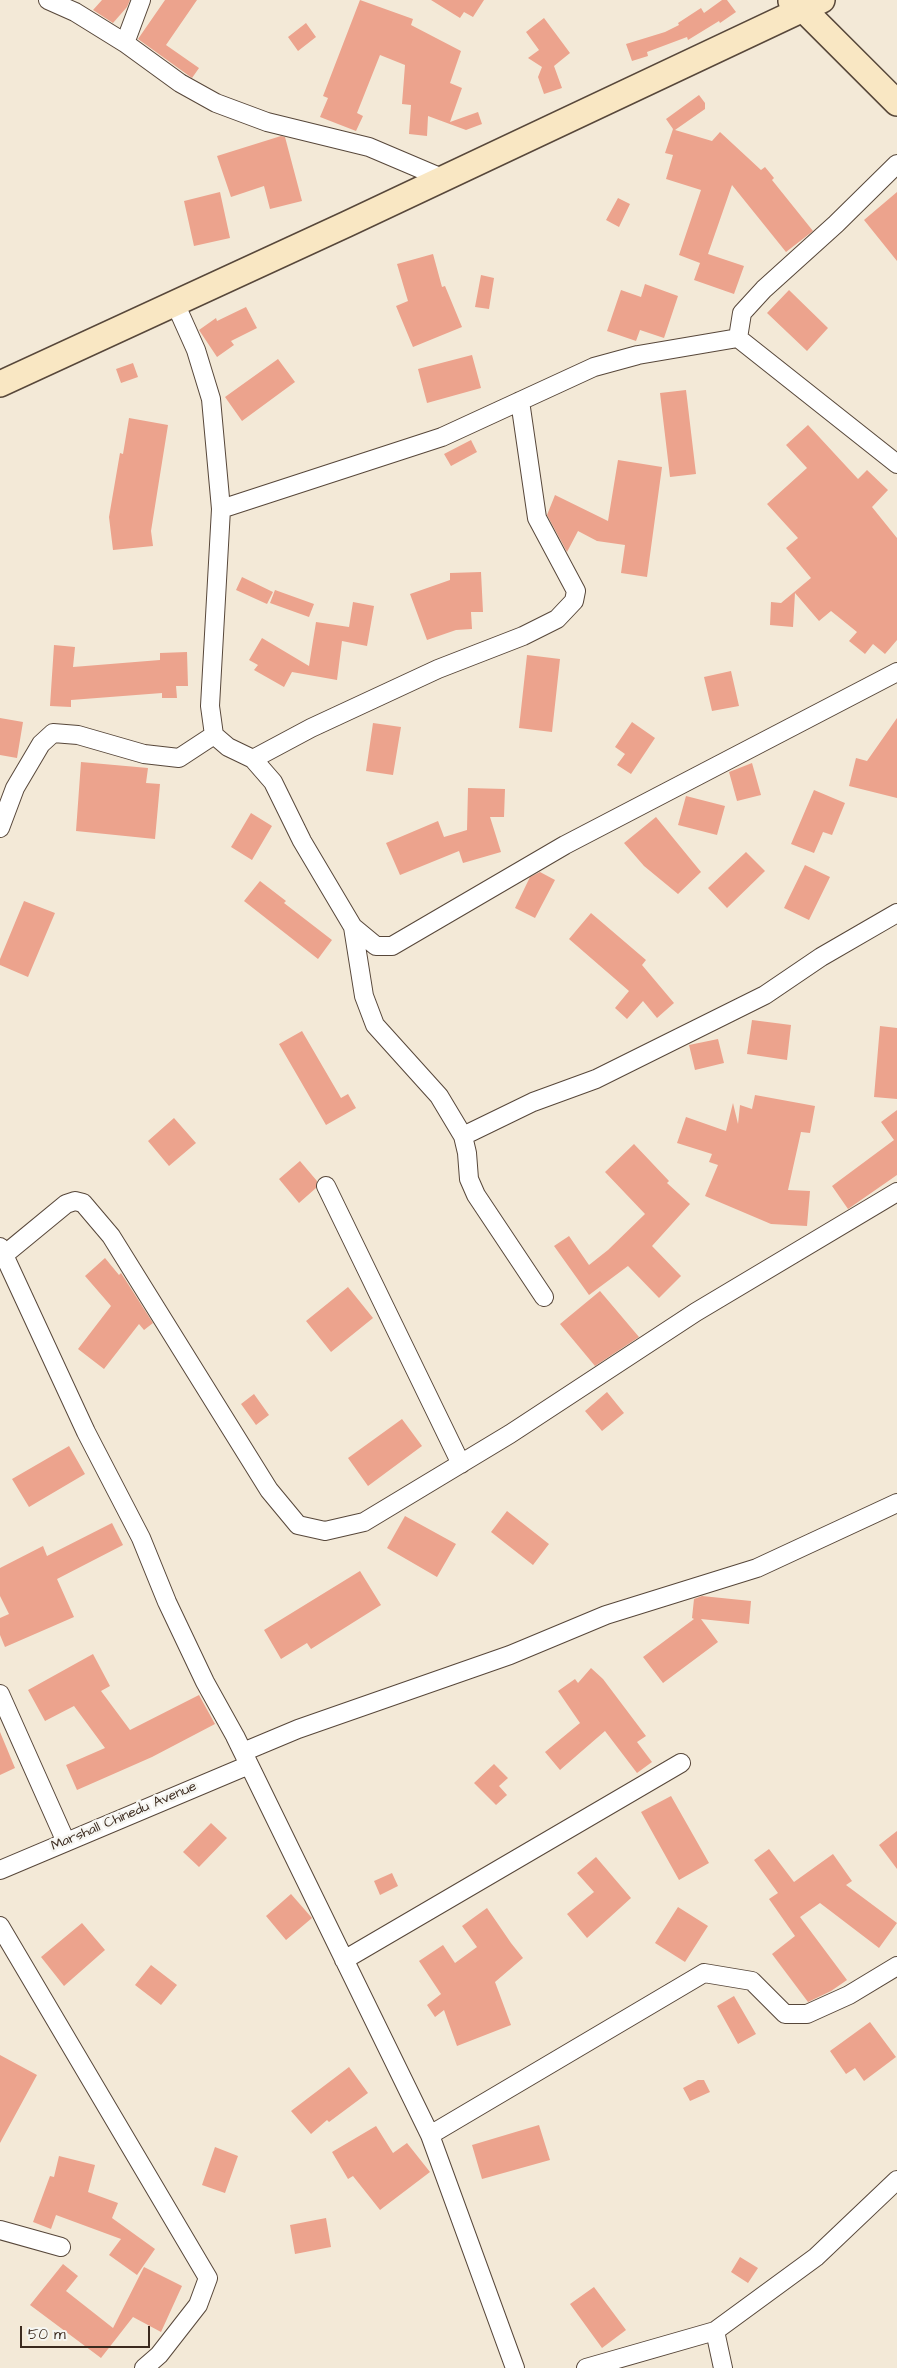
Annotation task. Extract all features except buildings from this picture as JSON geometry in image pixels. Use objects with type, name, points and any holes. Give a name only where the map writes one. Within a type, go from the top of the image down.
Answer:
[{"type":"main road","points":[[0,384],[347,224],[805,3],[897,103]]},
{"type":"street","points":[[48,0],[75,12],[125,43],[180,83],[216,103],[267,122],[369,147],[442,178]]},
{"type":"street","points":[[125,43],[141,0]]},
{"type":"street","points":[[738,338],[742,314],[897,164]]},
{"type":"street","points":[[175,303],[196,350],[211,398],[221,509],[210,706],[214,735],[228,747],[254,759],[273,782],[302,841],[353,927],[376,946],[392,946],[565,845],[897,672]]},
{"type":"street","points":[[221,509],[442,437],[594,367],[638,355],[738,338],[897,464]]},
{"type":"street","points":[[254,759],[311,728],[429,673],[523,636],[557,619],[574,600],[576,591],[537,518],[520,401]]},
{"type":"street","points":[[0,828],[15,788],[41,744],[53,733],[78,735],[144,754],[180,758],[214,735]]},
{"type":"street","points":[[463,1136],[533,1102],[596,1078],[765,995],[822,957],[897,913]]},
{"type":"street","points":[[353,927],[364,996],[375,1025],[439,1096],[463,1136],[470,1180],[476,1195],[544,1297]]},
{"type":"street","points":[[326,1186],[460,1464]]},
{"type":"street","points":[[515,2368],[430,2134],[246,1758],[205,1682],[167,1602],[141,1538],[86,1432],[2,1251],[66,1204],[75,1201],[83,1203],[111,1236],[269,1490],[298,1524],[325,1531],[364,1522],[460,1464],[696,1312],[897,1192]]},
{"type":"street","name":"Marshall Chinedu Avenue","points":[[0,1870],[66,1842],[246,1758],[298,1729],[510,1655],[606,1616],[757,1568],[897,1503]]},
{"type":"street","points":[[0,1694],[66,1842]]},
{"type":"street","points":[[344,1960],[681,1763]]},
{"type":"street","points":[[0,1926],[208,2278],[198,2305],[159,2355],[144,2368]]},
{"type":"street","points":[[430,2134],[704,1973],[752,1981],[785,2014],[807,2014],[849,1995],[897,1966]]},
{"type":"street","points":[[586,2368],[646,2349],[715,2331],[816,2257],[897,2180]]},
{"type":"street","points":[[0,2230],[60,2247]]},
{"type":"street","points":[[715,2331],[723,2368]]}]
